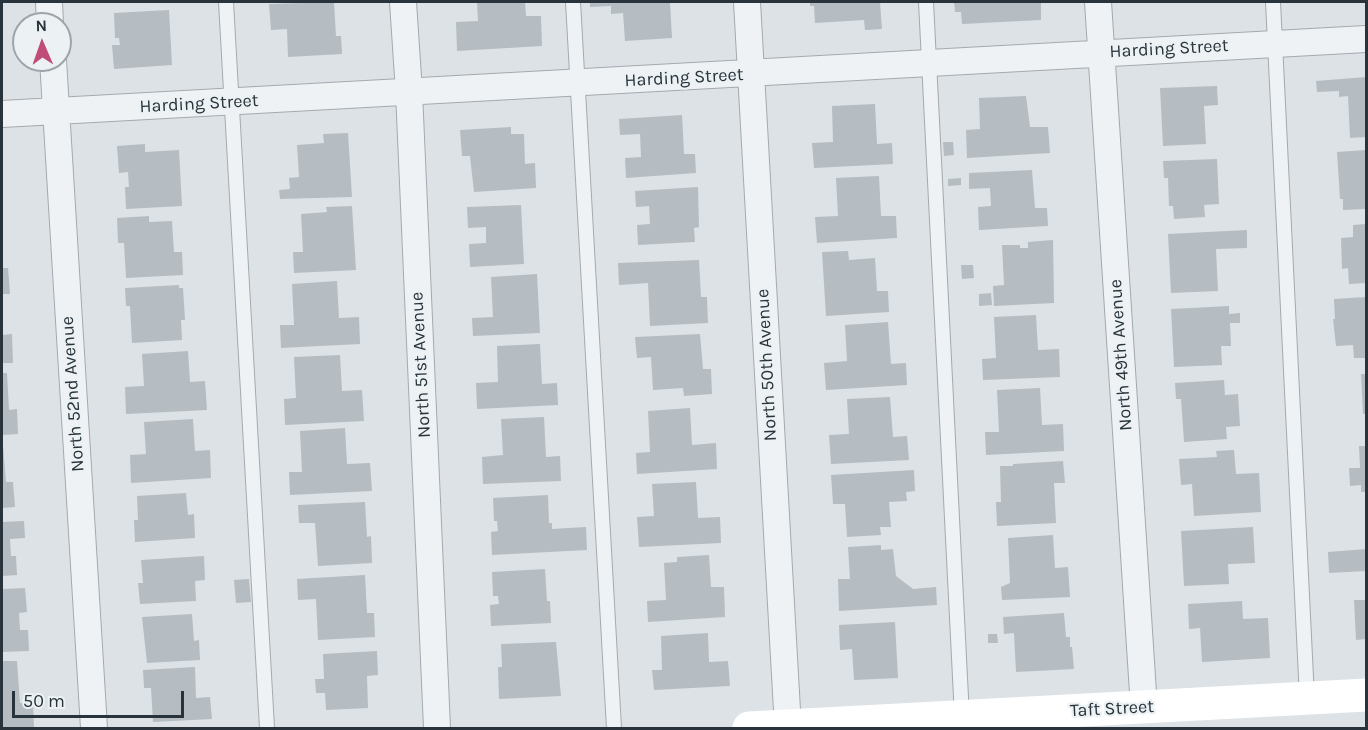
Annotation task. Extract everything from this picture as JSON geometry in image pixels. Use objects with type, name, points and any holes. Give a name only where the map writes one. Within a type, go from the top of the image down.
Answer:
[{"type":"street","name":"North 51st Avenue","points":[[403,2],[437,729]]},
{"type":"street","name":"North 50th Avenue","points":[[747,2],[788,727]]},
{"type":"street","name":"North 49th Avenue","points":[[1098,2],[1144,708]]},
{"type":"street","name":"Harding Street","points":[[2,114],[1366,39]]},
{"type":"street","name":"North 52nd Avenue","points":[[54,72],[94,729]]},
{"type":"street","name":"Taft Street","points":[[749,729],[1366,695]]},
{"type":"lane","points":[[226,2],[267,729]]},
{"type":"lane","points":[[573,2],[614,729]]},
{"type":"lane","points":[[926,2],[962,717]]},
{"type":"lane","points":[[1273,2],[1307,698]]},
{"type":"building","points":[[334,2],[336,36],[341,36],[342,54],[288,57],[287,29],[271,30],[269,4]]},
{"type":"building","points":[[477,2],[525,2],[526,16],[541,16],[542,46],[457,51],[456,22],[478,21]]},
{"type":"building","points":[[590,2],[670,2],[672,38],[625,41],[623,13],[611,14],[611,6],[590,7]]},
{"type":"building","points":[[810,2],[880,2],[882,29],[865,30],[864,20],[815,23],[814,6],[810,6]]},
{"type":"building","points":[[954,2],[1041,2],[1041,20],[962,24],[961,12],[955,12]]},
{"type":"building","points":[[169,10],[172,65],[114,69],[112,45],[120,45],[119,38],[115,38],[114,13]]},
{"type":"building","points":[[1366,77],[1366,137],[1350,138],[1348,96],[1339,97],[1339,91],[1317,92],[1316,81]]},
{"type":"building","points":[[1217,86],[1218,105],[1204,106],[1206,144],[1163,146],[1160,88]]},
{"type":"building","points":[[1026,96],[1030,127],[1048,127],[1050,153],[967,158],[966,130],[980,129],[979,98]]},
{"type":"building","points":[[875,104],[877,144],[892,143],[893,164],[814,168],[812,143],[833,142],[832,106]]},
{"type":"building","points":[[682,115],[684,154],[695,154],[696,173],[626,178],[625,158],[641,157],[640,134],[620,135],[619,119]]},
{"type":"building","points":[[511,127],[511,134],[524,134],[525,164],[535,163],[536,188],[474,192],[470,156],[462,156],[460,130]]},
{"type":"building","points":[[348,133],[352,197],[280,199],[279,190],[290,189],[289,178],[299,177],[297,145],[324,143],[323,134]]},
{"type":"building","points":[[943,142],[953,142],[954,155],[944,156]]},
{"type":"building","points":[[145,144],[145,152],[179,150],[182,206],[126,209],[125,187],[129,187],[128,172],[119,173],[117,146]]},
{"type":"building","points":[[1366,150],[1366,209],[1343,210],[1343,199],[1340,199],[1337,152]]},
{"type":"building","points":[[1217,159],[1219,204],[1204,205],[1205,217],[1174,219],[1173,206],[1169,206],[1168,178],[1164,178],[1163,161]]},
{"type":"building","points":[[1032,170],[1035,208],[1047,208],[1048,226],[979,230],[978,207],[991,206],[990,188],[969,189],[969,173]]},
{"type":"building","points":[[879,176],[881,216],[896,216],[897,238],[817,243],[815,217],[838,216],[836,178]]},
{"type":"building","points":[[961,178],[961,185],[948,186],[948,179]]},
{"type":"building","points":[[698,187],[699,227],[694,228],[695,242],[638,245],[637,225],[650,224],[649,206],[636,207],[635,191]]},
{"type":"building","points":[[521,205],[524,264],[470,267],[469,244],[486,243],[486,227],[468,228],[467,207]]},
{"type":"building","points":[[352,206],[356,270],[294,273],[293,252],[303,252],[301,214],[327,212],[326,207]]},
{"type":"building","points":[[149,216],[149,222],[172,221],[174,252],[182,252],[183,275],[126,278],[124,243],[118,243],[117,218]]},
{"type":"building","points":[[1366,224],[1366,283],[1349,284],[1348,268],[1342,269],[1341,238],[1353,237],[1353,225]]},
{"type":"building","points":[[1247,230],[1247,248],[1216,249],[1218,291],[1171,293],[1168,234]]},
{"type":"building","points":[[1053,240],[1054,303],[994,306],[993,286],[1004,285],[1002,245],[1020,245],[1020,248],[1028,248],[1028,242]]},
{"type":"building","points":[[848,251],[849,260],[875,258],[877,291],[888,291],[889,312],[826,316],[822,252]]},
{"type":"building","points":[[699,260],[701,297],[707,297],[708,323],[650,326],[648,283],[619,285],[618,263]]},
{"type":"building","points":[[961,265],[973,265],[974,278],[962,279]]},
{"type":"building","points":[[2,268],[8,268],[10,294],[2,294]]},
{"type":"building","points":[[537,274],[540,333],[473,336],[472,318],[493,317],[491,277]]},
{"type":"building","points":[[337,281],[339,318],[359,317],[360,344],[281,348],[280,325],[294,325],[292,284]]},
{"type":"building","points":[[179,285],[179,288],[183,288],[185,320],[181,320],[182,340],[132,343],[130,306],[126,306],[125,288]]},
{"type":"building","points":[[991,293],[992,305],[979,306],[979,294]]},
{"type":"building","points":[[1366,297],[1366,358],[1354,358],[1353,345],[1336,346],[1333,319],[1335,319],[1334,299]]},
{"type":"building","points":[[1229,306],[1229,314],[1240,313],[1240,323],[1230,323],[1231,346],[1221,346],[1222,365],[1174,367],[1171,309]]},
{"type":"building","points":[[1036,315],[1038,350],[1059,349],[1060,377],[983,380],[982,359],[996,358],[994,317]]},
{"type":"building","points":[[888,322],[891,364],[906,363],[907,385],[826,390],[824,363],[847,361],[845,325]]},
{"type":"building","points":[[12,334],[13,363],[2,363],[2,335]]},
{"type":"building","points":[[700,334],[703,369],[711,369],[712,394],[684,396],[683,388],[653,390],[651,357],[637,358],[635,337]]},
{"type":"building","points":[[540,344],[542,384],[557,383],[558,405],[477,409],[476,383],[498,382],[497,346]]},
{"type":"building","points":[[188,351],[190,382],[205,381],[207,410],[126,414],[125,387],[144,386],[142,354]]},
{"type":"building","points":[[340,355],[342,391],[362,390],[364,421],[285,425],[284,399],[296,398],[294,357]]},
{"type":"building","points":[[2,373],[7,373],[9,410],[17,409],[18,434],[2,435]]},
{"type":"building","points":[[1361,374],[1366,374],[1366,414],[1363,414]]},
{"type":"building","points":[[1224,380],[1225,395],[1238,394],[1240,426],[1226,427],[1227,439],[1184,442],[1181,399],[1176,399],[1175,383]]},
{"type":"building","points":[[1040,388],[1042,425],[1063,424],[1064,451],[986,455],[985,432],[999,432],[997,390]]},
{"type":"building","points":[[890,397],[893,437],[907,436],[909,460],[831,464],[829,435],[849,434],[847,399]]},
{"type":"building","points":[[690,408],[692,445],[716,443],[717,469],[637,474],[636,453],[650,452],[648,411]]},
{"type":"building","points":[[544,417],[546,457],[560,456],[561,481],[483,484],[482,457],[503,455],[501,419]]},
{"type":"building","points":[[193,419],[195,451],[210,450],[211,478],[131,483],[130,455],[146,454],[144,422]]},
{"type":"building","points":[[345,428],[347,464],[370,463],[372,491],[290,495],[289,472],[302,472],[300,431]]},
{"type":"building","points":[[2,445],[6,482],[13,482],[15,507],[2,508]]},
{"type":"building","points":[[1359,446],[1366,446],[1366,492],[1361,492],[1361,485],[1350,486],[1349,468],[1360,468]]},
{"type":"building","points":[[1234,450],[1236,474],[1259,473],[1261,512],[1194,516],[1192,484],[1181,485],[1179,459],[1217,457],[1216,451]]},
{"type":"building","points":[[1063,461],[1065,483],[1054,483],[1056,523],[997,526],[996,502],[1001,502],[1000,466]]},
{"type":"building","points":[[914,470],[915,491],[906,492],[907,501],[889,502],[891,527],[880,527],[881,535],[847,537],[845,504],[833,504],[831,475]]},
{"type":"building","points":[[696,482],[698,518],[720,517],[721,543],[639,547],[637,517],[654,516],[652,484]]},
{"type":"building","points":[[186,493],[188,515],[194,514],[195,538],[135,542],[134,520],[138,520],[137,496]]},
{"type":"building","points":[[548,495],[549,523],[552,523],[552,529],[586,527],[587,550],[492,555],[491,532],[498,531],[497,521],[494,521],[493,498]]},
{"type":"building","points":[[365,502],[367,537],[371,536],[372,563],[318,566],[315,523],[299,523],[298,505]]},
{"type":"building","points":[[24,521],[25,538],[10,539],[11,556],[16,556],[17,575],[2,576],[2,522]]},
{"type":"building","points":[[1253,527],[1255,563],[1228,564],[1229,584],[1184,586],[1181,531]]},
{"type":"building","points":[[1053,535],[1055,568],[1068,567],[1070,597],[1002,600],[1001,587],[1010,583],[1008,538]]},
{"type":"building","points":[[881,545],[881,550],[893,549],[896,576],[913,589],[936,587],[937,605],[839,611],[838,579],[850,579],[848,547]]},
{"type":"building","points":[[1366,549],[1366,571],[1329,573],[1328,552]]},
{"type":"building","points":[[709,555],[711,587],[724,587],[725,617],[648,622],[647,601],[666,600],[664,563],[677,562],[677,557]]},
{"type":"building","points":[[204,556],[205,580],[195,581],[196,601],[140,604],[138,583],[143,583],[141,560]]},
{"type":"building","points":[[545,569],[551,623],[491,626],[490,605],[499,604],[498,596],[493,596],[492,572]]},
{"type":"building","points":[[365,575],[367,613],[374,613],[375,637],[318,640],[316,599],[298,600],[297,579]]},
{"type":"building","points":[[249,579],[251,602],[236,603],[234,580]]},
{"type":"building","points":[[25,588],[27,612],[19,613],[20,630],[28,630],[29,651],[2,652],[2,589]]},
{"type":"building","points":[[1354,600],[1366,600],[1366,639],[1356,640]]},
{"type":"building","points":[[1242,601],[1243,619],[1268,618],[1270,658],[1202,662],[1200,628],[1189,629],[1188,604]]},
{"type":"building","points":[[1064,613],[1066,637],[1070,637],[1074,669],[1016,672],[1014,633],[1004,634],[1003,617]]},
{"type":"building","points":[[192,614],[194,641],[199,640],[200,660],[147,663],[142,617]]},
{"type":"building","points":[[895,622],[898,678],[854,680],[852,649],[840,650],[839,625]]},
{"type":"building","points":[[708,633],[709,662],[728,661],[730,686],[654,690],[652,670],[662,670],[661,636]]},
{"type":"building","points":[[988,634],[997,634],[998,643],[988,643]]},
{"type":"building","points":[[556,642],[561,696],[499,699],[498,667],[502,667],[501,644]]},
{"type":"building","points":[[377,651],[378,675],[367,676],[368,708],[326,710],[325,693],[316,693],[315,679],[324,679],[323,654]]},
{"type":"building","points":[[2,661],[17,661],[20,703],[33,702],[34,728],[2,728]]},
{"type":"building","points":[[195,667],[196,698],[210,697],[212,719],[153,722],[151,688],[144,688],[143,670]]}]
